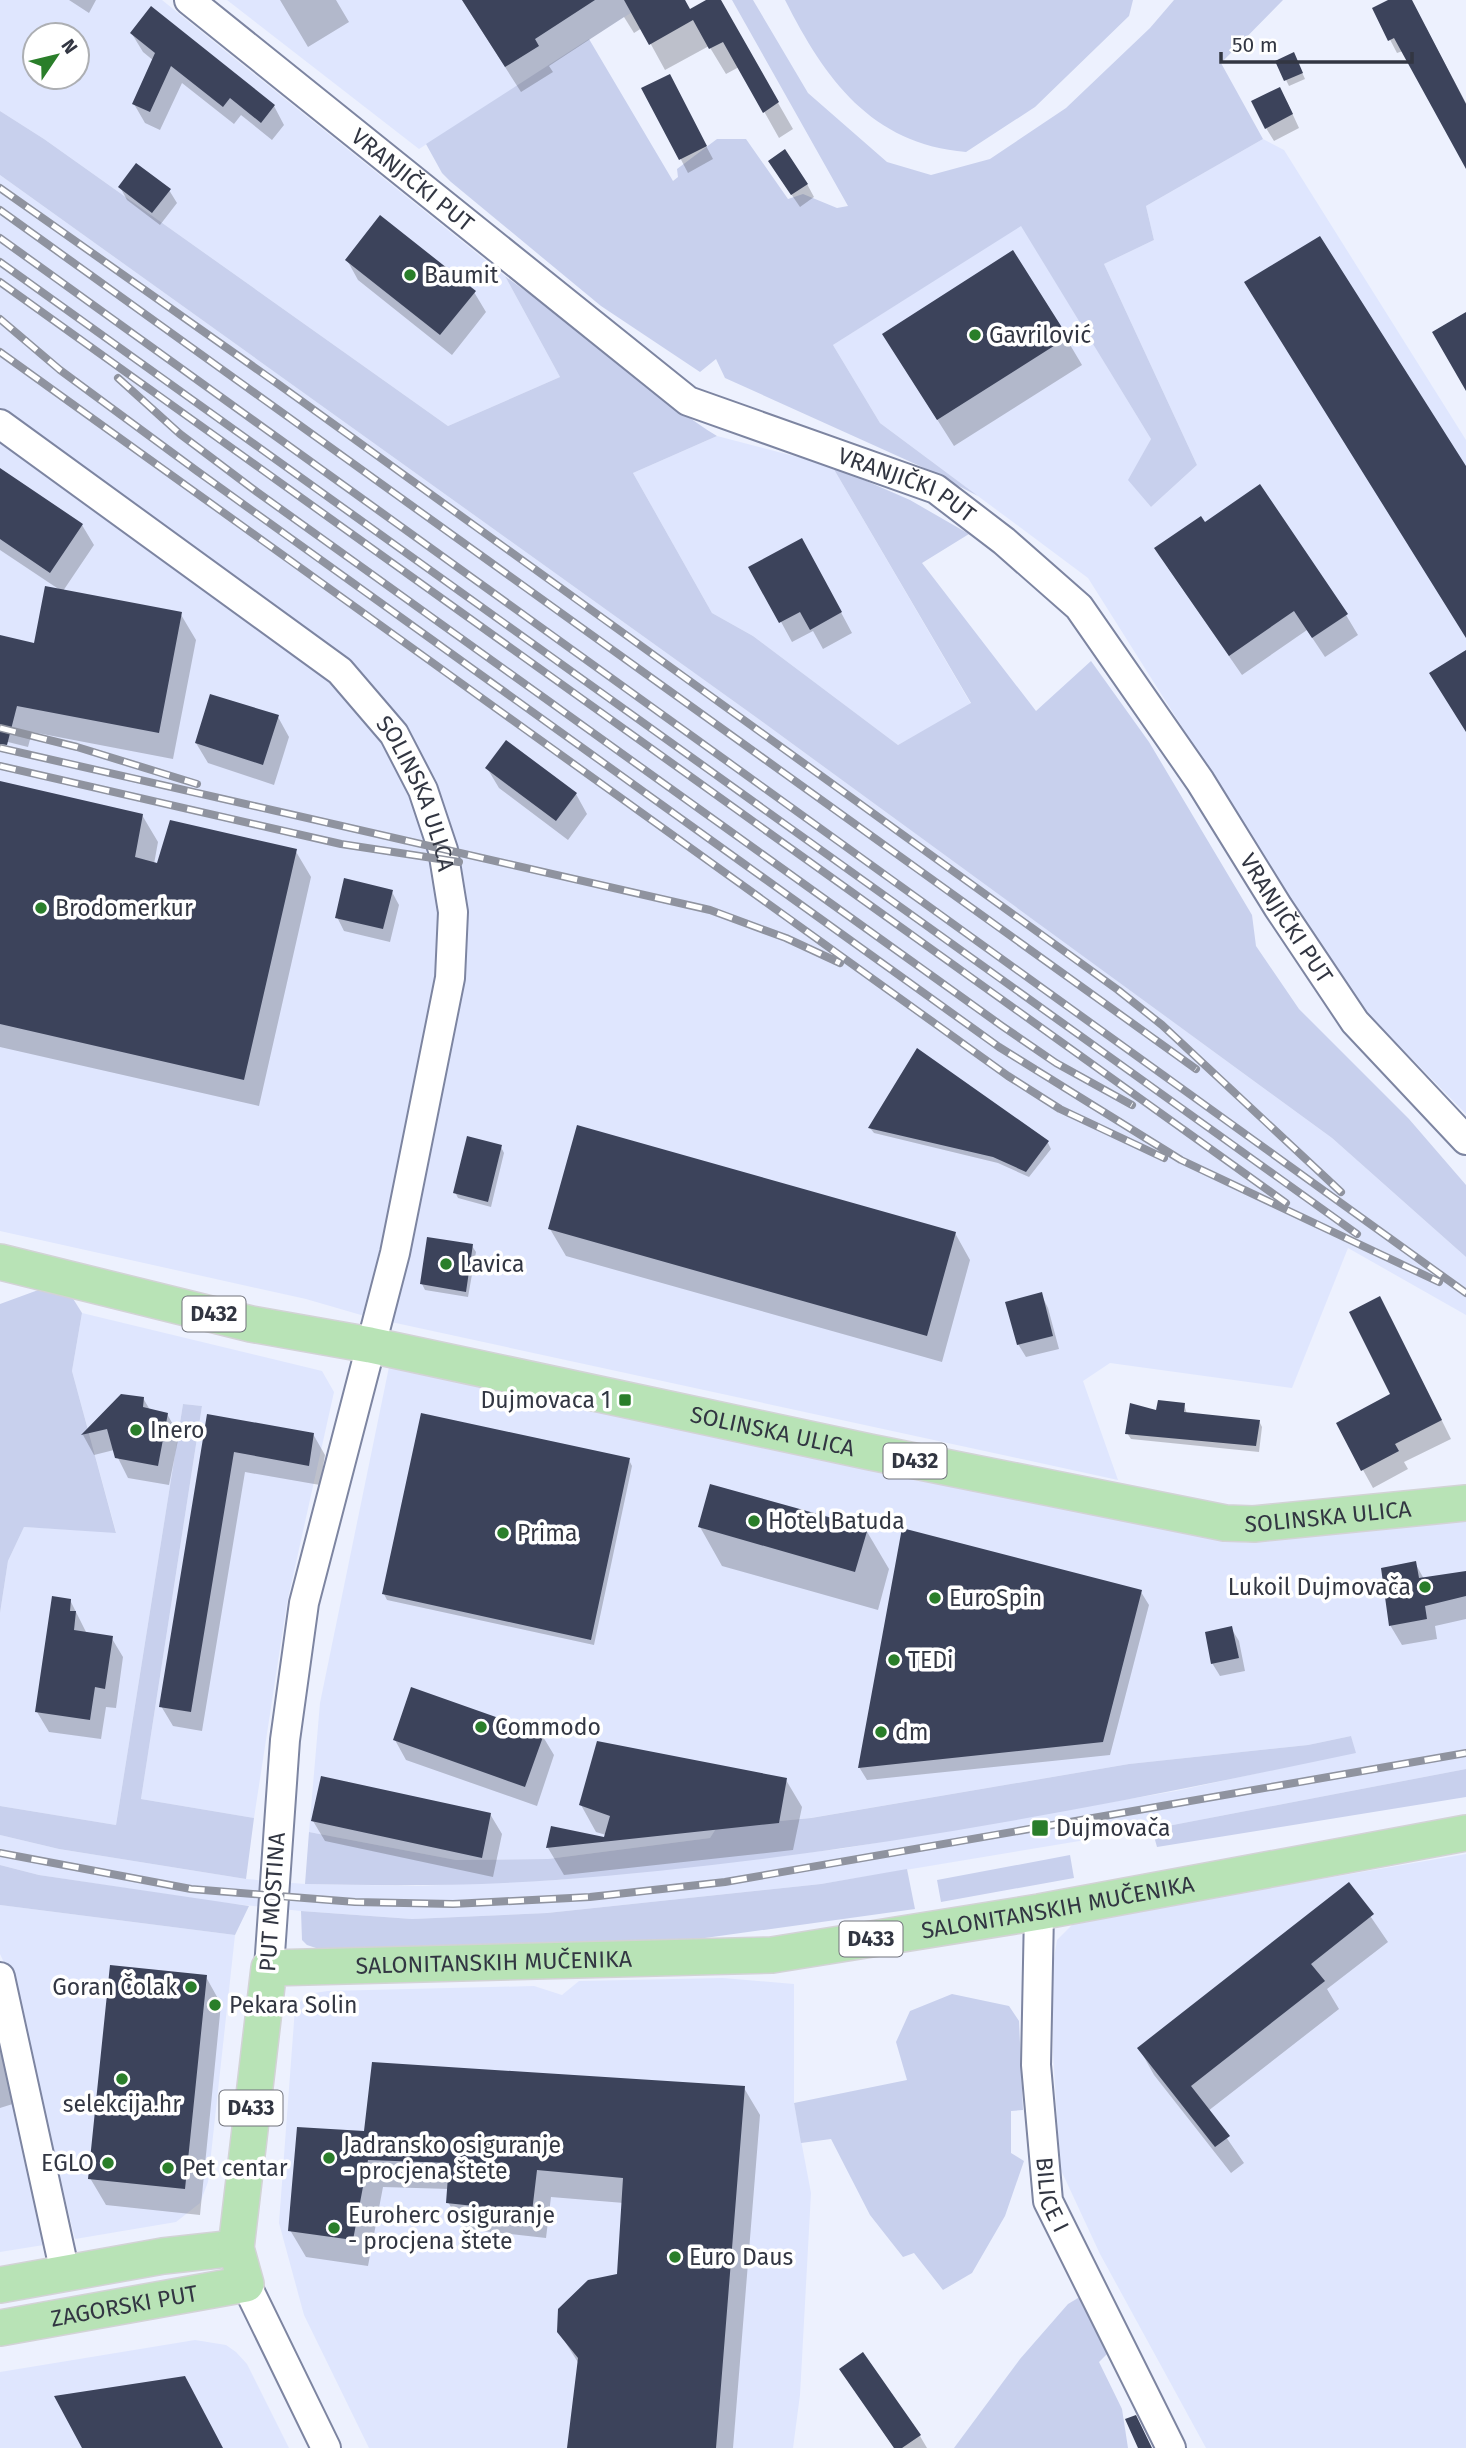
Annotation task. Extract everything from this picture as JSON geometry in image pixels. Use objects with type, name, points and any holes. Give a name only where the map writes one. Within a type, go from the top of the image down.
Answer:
[{"type":"main road","name":"SOLINSKA ULICA","points":[[0,1262],[251,1324],[370,1345],[870,1452],[1225,1523],[1265,1523],[1466,1503]]},
{"type":"main road","name":"SALONITANSKIH MUČENIKA","points":[[269,1968],[772,1955],[1039,1912],[1466,1833]]},
{"type":"main road","name":"PUT MOSTINA","points":[[247,2284],[236,2248],[269,1968]]},
{"type":"main road","name":"ZAGORSKI PUT","points":[[0,2285],[199,2250],[236,2248]]},
{"type":"main road","name":"ZAGORSKI PUT","points":[[0,2328],[247,2284]]},
{"type":"street","name":"VRANJIČKI PUT","points":[[189,0],[688,401],[936,489],[1004,541],[1079,607],[1200,781],[1278,907],[1355,1022],[1466,1140]]},
{"type":"street","name":"SOLINSKA ULICA","points":[[0,424],[340,671],[394,734],[423,790],[443,850],[453,912],[450,978],[395,1253],[370,1345]]},
{"type":"street","name":"PUT MOSTINA","points":[[269,1968],[281,1778],[301,1626],[370,1345]]},
{"type":"street","name":"BILICE I","points":[[1039,1912],[1036,2066],[1048,2201],[1171,2448]]},
{"type":"street","points":[[0,1977],[65,2273]]},
{"type":"street","name":"PUT MOSTINA","points":[[247,2284],[326,2448]]},
{"type":"shaded area","points":[[0,0],[162,0],[505,276],[560,377],[448,426],[44,139],[0,111]]},
{"type":"shaded area","points":[[227,0],[651,0],[419,149]]},
{"type":"shaded area","points":[[732,0],[753,0],[808,93],[887,162],[931,175],[990,159],[1066,108],[1150,28],[1174,0],[1283,0],[1221,63],[1263,139],[1146,206],[1154,240],[1104,264],[1197,465],[1151,507],[1128,480],[1151,439],[1021,226],[833,345],[880,423],[978,496],[922,467],[725,378],[716,359],[700,372],[601,306],[451,182],[442,173],[426,144],[589,39],[673,181],[678,177],[677,169],[717,139],[746,139],[788,199],[803,194],[837,208],[848,206]]},
{"type":"shaded area","points":[[785,0],[1133,0],[1129,16],[1035,107],[966,152],[933,146],[903,136],[855,103],[817,56]]},
{"type":"shaded area","points":[[0,111],[44,139],[448,426],[560,377],[505,276],[567,320],[678,409],[717,436],[633,473],[712,613],[753,636],[898,745],[971,703],[832,466],[910,500],[969,534],[922,563],[1036,711],[1091,661],[1149,742],[1252,915],[1256,946],[1299,1009],[1409,1119],[1466,1185],[1466,1257],[1332,1138],[753,715],[0,175]]},
{"type":"shaded area","points":[[1263,139],[1284,150],[1466,440],[1466,1114],[1371,1017],[1266,860],[1088,578],[880,423],[833,345],[1021,225],[1151,439],[1129,480],[1151,507],[1197,465],[1104,264],[1154,240],[1146,206]]},
{"type":"shaded area","points":[[0,175],[753,715],[1332,1138],[1466,1257],[1466,1315],[1348,1248],[1292,1388],[1110,1363],[1083,1381],[1118,1480],[368,1317],[306,1299],[0,1231]]},
{"type":"shaded area","points":[[717,436],[832,466],[971,704],[898,745],[753,636],[712,613],[633,473]]},
{"type":"shaded area","points":[[41,1289],[72,1297],[82,1313],[72,1371],[116,1533],[24,1527],[8,1561],[0,1613],[0,1304]]},
{"type":"shaded area","points":[[82,1313],[322,1371],[334,1392],[287,1603],[254,1818],[141,1799],[202,1406],[183,1404],[116,1825],[0,1806],[0,1613],[8,1561],[24,1527],[116,1532],[72,1371]]},
{"type":"shaded area","points":[[389,1367],[1161,1528],[1247,1543],[1466,1519],[1466,1769],[1152,1829],[821,1884],[547,1913],[412,1919],[301,1911],[216,1902],[39,1875],[0,1865],[0,1835],[59,1849],[246,1879],[305,1884],[416,1886],[556,1880],[840,1849],[1176,1791],[1355,1752],[1351,1736],[1308,1745],[1129,1764],[810,1818],[717,1827],[710,1838],[548,1859],[456,1860],[309,1832],[320,1703]]},
{"type":"shaded area","points":[[183,1404],[202,1406],[141,1799],[254,1818],[246,1879],[59,1849],[0,1835],[0,1806],[116,1825]]},
{"type":"shaded area","points":[[1351,1736],[1356,1753],[1058,1813],[858,1846],[757,1860],[556,1880],[430,1885],[305,1884],[309,1832],[456,1860],[548,1859],[710,1838],[717,1827],[811,1818],[1129,1764],[1308,1745]]},
{"type":"shaded area","points":[[1466,1769],[1466,1797],[1157,1847],[1152,1829]]},
{"type":"shaded area","points":[[1466,1854],[1466,2448],[1206,2448],[1100,2254],[1060,2168],[1053,2052],[1053,1965],[1057,1940],[1074,1923],[1100,1917]]},
{"type":"shaded area","points":[[1070,1855],[1074,1878],[941,1902],[937,1880]]},
{"type":"shaded area","points":[[0,1865],[39,1875],[249,1906],[235,1935],[0,1905]]},
{"type":"shaded area","points":[[907,1869],[915,1909],[676,1942],[319,1949],[302,1940],[301,1911],[412,1919],[547,1913],[821,1884]]},
{"type":"shaded area","points":[[0,1905],[235,1935],[208,2182],[200,2203],[176,2222],[75,2239],[7,1969],[0,1954]]},
{"type":"shaded area","name":"Euro Daus","points":[[723,1978],[794,1984],[794,2103],[811,2193],[800,2395],[793,2448],[369,2448],[304,2315],[279,2223],[295,2008],[307,1994],[328,1991],[534,1986],[562,1995],[579,1981]]},
{"type":"shaded area","points":[[952,1994],[1009,2006],[1019,2021],[1023,2110],[1011,2111],[1011,2153],[1024,2161],[1005,2216],[972,2273],[943,2290],[914,2253],[903,2257],[870,2215],[831,2139],[801,2143],[794,2103],[907,2080],[896,2042],[910,2011]]},
{"type":"shaded area","points":[[0,2015],[50,2244],[0,2252]]},
{"type":"shaded area","points":[[1078,2298],[1088,2301],[1113,2348],[1099,2362],[1122,2409],[1128,2448],[954,2448],[1020,2359],[1068,2304]]},
{"type":"shaded area","points":[[195,2340],[226,2345],[247,2364],[289,2448],[0,2448],[0,2372]]},
{"type":"building","points":[[462,0],[595,0],[535,39],[539,46],[505,67]]},
{"type":"building","points":[[624,0],[685,0],[690,9],[706,0],[721,0],[779,102],[763,113],[723,42],[709,49],[693,20],[649,45]]},
{"type":"building","points":[[1388,0],[1412,0],[1466,104],[1466,169],[1394,38],[1388,41],[1372,8]]},
{"type":"building","points":[[151,6],[275,105],[261,123],[230,98],[223,107],[171,66],[150,112],[132,104],[155,53],[130,33]]},
{"type":"building","points":[[1294,52],[1303,73],[1284,81],[1275,61]]},
{"type":"building","points":[[670,74],[707,146],[679,160],[641,88]]},
{"type":"building","points":[[1280,87],[1293,114],[1265,129],[1251,101]]},
{"type":"building","points":[[785,149],[808,184],[791,195],[768,161]]},
{"type":"building","points":[[136,163],[171,189],[152,213],[118,187]]},
{"type":"building","name":"Baumit","points":[[380,215],[476,291],[440,335],[345,260]]},
{"type":"building","points":[[1320,236],[1466,466],[1466,638],[1244,282]]},
{"type":"building","name":"Gavrilović","points":[[1013,250],[1068,337],[937,420],[882,334]]},
{"type":"building","points":[[1466,312],[1466,391],[1432,332]]},
{"type":"building","points":[[0,468],[83,524],[50,573],[0,539]]},
{"type":"building","points":[[1260,484],[1348,614],[1312,638],[1294,611],[1229,656],[1154,548],[1201,516],[1205,522]]},
{"type":"building","points":[[802,538],[842,612],[810,630],[800,612],[779,623],[748,567]]},
{"type":"building","points":[[45,586],[182,612],[159,733],[17,706],[7,745],[0,744],[0,635],[34,643]]},
{"type":"building","points":[[1466,650],[1466,732],[1429,673]]},
{"type":"building","points":[[210,694],[279,715],[263,765],[195,743]]},
{"type":"building","points":[[506,740],[577,793],[556,821],[485,768]]},
{"type":"building","points":[[0,781],[143,814],[135,857],[157,863],[170,820],[297,849],[244,1080],[0,1024]]},
{"type":"building","points":[[344,878],[393,890],[383,929],[335,918]]},
{"type":"building","points":[[917,1048],[1049,1141],[1026,1172],[993,1157],[868,1128]]},
{"type":"building","points":[[577,1125],[956,1232],[927,1336],[548,1229]]},
{"type":"building","points":[[467,1136],[502,1145],[488,1202],[453,1193]]},
{"type":"building","name":"Lavica","points":[[427,1237],[473,1244],[466,1292],[420,1284]]},
{"type":"building","points":[[1042,1292],[1053,1336],[1017,1345],[1005,1302]]},
{"type":"building","points":[[1380,1296],[1442,1420],[1395,1444],[1399,1451],[1361,1471],[1336,1423],[1390,1394],[1349,1312]]},
{"type":"building","name":"Inero","points":[[121,1394],[144,1397],[143,1407],[168,1413],[158,1466],[115,1458],[107,1429],[81,1435]]},
{"type":"building","points":[[1158,1400],[1185,1403],[1184,1412],[1260,1420],[1256,1446],[1125,1434],[1130,1403],[1156,1410]]},
{"type":"building","points":[[421,1413],[630,1458],[591,1640],[382,1594]]},
{"type":"building","points":[[207,1414],[314,1433],[309,1466],[234,1452],[191,1712],[159,1707]]},
{"type":"building","points":[[710,1484],[868,1528],[855,1572],[698,1527]]},
{"type":"building","points":[[902,1528],[1142,1590],[1103,1742],[858,1768]]},
{"type":"building","name":"Lukoil Dujmovača","points":[[1416,1561],[1419,1578],[1466,1571],[1466,1596],[1425,1606],[1427,1619],[1389,1626],[1381,1568]]},
{"type":"building","points":[[52,1596],[71,1599],[70,1611],[76,1611],[74,1630],[113,1636],[105,1689],[95,1687],[90,1720],[35,1712]]},
{"type":"building","points":[[1232,1626],[1239,1658],[1211,1664],[1205,1632]]},
{"type":"building","points":[[411,1687],[544,1734],[525,1787],[393,1740]]},
{"type":"building","points":[[597,1741],[787,1778],[779,1823],[546,1848],[551,1826],[604,1837],[610,1816],[579,1805]]},
{"type":"building","points":[[321,1776],[491,1813],[482,1858],[311,1821]]},
{"type":"building","points":[[1349,1882],[1374,1914],[1311,1964],[1325,1981],[1191,2086],[1230,2136],[1215,2147],[1137,2048]]},
{"type":"building","points":[[110,1965],[207,1975],[185,2189],[88,2179]]},
{"type":"building","name":"Euro Daus","points":[[372,2062],[745,2086],[716,2448],[567,2448],[578,2358],[557,2332],[558,2309],[588,2280],[617,2274],[623,2178],[537,2170],[532,2212],[446,2203],[449,2163],[368,2160],[353,2240],[288,2231],[297,2127],[364,2131]]},
{"type":"building","points":[[863,2352],[921,2435],[902,2448],[894,2448],[839,2369]]},
{"type":"building","points":[[185,2376],[223,2448],[82,2448],[54,2396]]},
{"type":"building","points":[[1136,2415],[1152,2448],[1138,2448],[1125,2419]]},
{"type":"railway","points":[[0,188],[278,384],[1118,990],[1162,1025],[1341,1192]]},
{"type":"railway","points":[[0,210],[1196,1069]]},
{"type":"railway","points":[[0,238],[1466,1293]]},
{"type":"railway","points":[[0,262],[1357,1234]]},
{"type":"railway","points":[[0,282],[1286,1203]]},
{"type":"railway","points":[[0,319],[60,370],[197,471],[999,1047],[1181,1160],[1439,1282]]},
{"type":"railway","points":[[0,352],[1008,1076],[1060,1109],[1164,1158]]},
{"type":"railway","points":[[118,378],[180,434],[257,492],[1002,1026],[1056,1063],[1132,1105]]},
{"type":"railway","points":[[0,728],[77,747],[197,784]]},
{"type":"railway","points":[[0,748],[710,910],[786,938],[840,963]]},
{"type":"railway","points":[[0,766],[341,844],[459,862]]},
{"type":"railway","points":[[0,1853],[191,1889],[355,1902],[453,1904],[590,1897],[725,1882],[1466,1753]]},
{"type":"place","name":"Baumit","points":[[410,275]]},
{"type":"place","name":"Gavrilović","points":[[975,335]]},
{"type":"place","name":"Brodomerkur","points":[[41,908]]},
{"type":"place","name":"Lavica","points":[[446,1264]]},
{"type":"place","name":"Dujmovaca 1","points":[[625,1400]]},
{"type":"place","name":"Inero","points":[[136,1430]]},
{"type":"place","name":"Hotel Batuda","points":[[754,1521]]},
{"type":"place","name":"Prima","points":[[503,1533]]},
{"type":"place","name":"Lukoil Dujmovača","points":[[1425,1587]]},
{"type":"place","name":"EuroSpin","points":[[935,1598]]},
{"type":"place","name":"TEDi","points":[[894,1660]]},
{"type":"place","name":"Commodo","points":[[481,1727]]},
{"type":"place","name":"dm","points":[[881,1732]]},
{"type":"place","name":"Dujmovača","points":[[1040,1828]]},
{"type":"place","name":"Goran Čolak","points":[[191,1987]]},
{"type":"place","name":"Pekara Solin","points":[[215,2005]]},
{"type":"place","name":"selekcija.hr","points":[[122,2079]]},
{"type":"place","name":"Jadransko osiguranje - procjena štete","points":[[329,2158]]},
{"type":"place","name":"EGLO","points":[[108,2163]]},
{"type":"place","name":"Pet centar","points":[[168,2168]]},
{"type":"place","name":"Euroherc osiguranje - procjena štete","points":[[334,2228]]},
{"type":"place","name":"Euro Daus","points":[[675,2257]]}]
